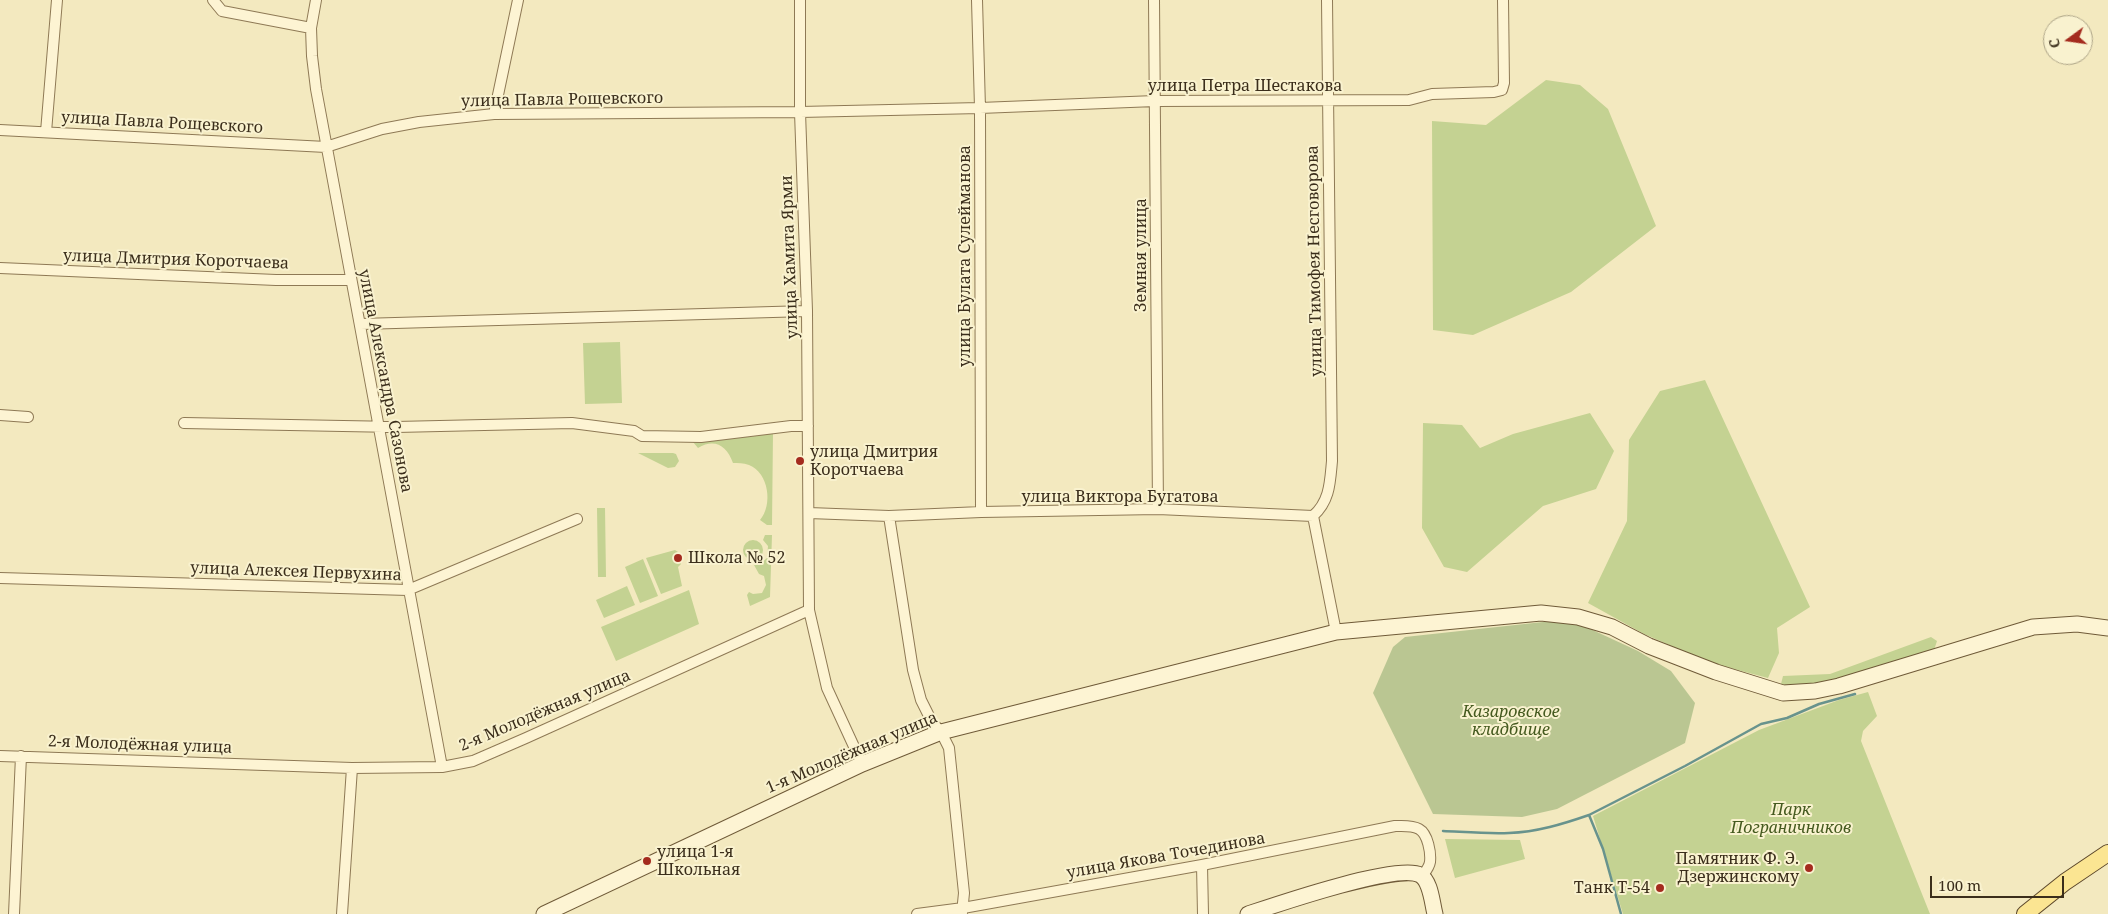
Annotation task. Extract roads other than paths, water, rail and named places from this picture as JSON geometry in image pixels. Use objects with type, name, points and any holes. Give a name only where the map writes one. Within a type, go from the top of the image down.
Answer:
[{"type":"main road","points":[[2025,914],[2065,882],[2108,853]]},
{"type":"street","points":[[46,132],[57,0]]},
{"type":"street","points":[[213,0],[222,11],[311,28]]},
{"type":"street","name":"улица Александра Сазонова","points":[[316,0],[311,28],[312,56],[326,147],[361,324],[408,590],[442,767]]},
{"type":"street","points":[[494,114],[518,0]]},
{"type":"street","name":"улица Хамита Ярми","points":[[800,0],[800,112],[807,311],[809,513]]},
{"type":"street","name":"улица Булата Сулейманова","points":[[977,0],[980,108],[981,512]]},
{"type":"street","name":"Земная улица","points":[[1154,0],[1158,509]]},
{"type":"street","name":"улица Тимофея Несговорова","points":[[1312,516],[1322,508],[1329,491],[1332,461],[1327,0]]},
{"type":"street","name":"улица Петра Шестакова","points":[[980,108],[1155,101],[1409,100],[1432,94],[1494,92],[1502,90],[1504,83],[1503,0]]},
{"type":"street","name":"улица Павла Рощевского","points":[[0,130],[326,147],[382,129],[419,122],[494,114],[800,112],[980,108]]},
{"type":"street","name":"улица Дмитрия Коротчаева","points":[[0,268],[276,280],[351,280]]},
{"type":"street","points":[[361,324],[807,311]]},
{"type":"street","points":[[0,415],[28,416]]},
{"type":"street","points":[[184,423],[396,427],[572,423],[634,431],[642,436],[701,436],[798,425],[808,426]]},
{"type":"street","name":"улица Виктора Бугатова","points":[[809,513],[889,516],[981,512],[1158,509],[1312,516]]},
{"type":"street","points":[[809,513],[809,610],[827,688],[862,764]]},
{"type":"street","points":[[889,516],[913,670],[921,700],[932,722],[941,732],[949,748],[958,832],[963,911]]},
{"type":"street","points":[[1312,516],[1336,632]]},
{"type":"street","name":"улица Алексея Первухина","points":[[0,578],[408,590],[577,519]]},
{"type":"street","name":"2-я Молодёжная улица","points":[[0,756],[352,768],[442,767],[473,761],[809,610]]},
{"type":"street","name":"1-я Молодёжная улица","points":[[544,914],[862,764],[941,732],[1336,632],[1540,613],[1578,617],[1612,627],[1649,646],[1716,672],[1784,693],[1816,691],[1839,686],[2032,627],[2077,624],[2108,628]]},
{"type":"street","points":[[14,914],[21,756]]},
{"type":"street","points":[[342,914],[352,768]]},
{"type":"street","name":"улица Якова Точединова","points":[[917,914],[963,911],[1395,826],[1410,826],[1419,829],[1426,839],[1430,853],[1430,862],[1422,876]]},
{"type":"street","points":[[1202,865],[1203,914]]},
{"type":"street","points":[[1248,914],[1298,897],[1396,873],[1414,873],[1422,876],[1430,893],[1435,914]]},
{"type":"waterway","points":[[1621,914],[1603,849],[1589,815],[1685,766],[1761,724],[1787,718],[1819,704],[1855,694]]},
{"type":"waterway","points":[[1443,831],[1493,833],[1530,831],[1589,815]]},
{"type":"place","name":"улица Дмитрия Коротчаева","points":[[800,461]]},
{"type":"place","name":"Школа № 52","points":[[678,558]]},
{"type":"place","name":"улица 1-я Школьная","points":[[647,861]]},
{"type":"place","name":"Памятник Ф. Э. Дзержинскому","points":[[1809,868]]},
{"type":"place","name":"Танк Т-54","points":[[1660,888]]},
{"type":"park label","name":"Казаровское кладбище","points":[[1511,721]]},
{"type":"park label","name":"Парк Пограничников","points":[[1791,819]]}]
